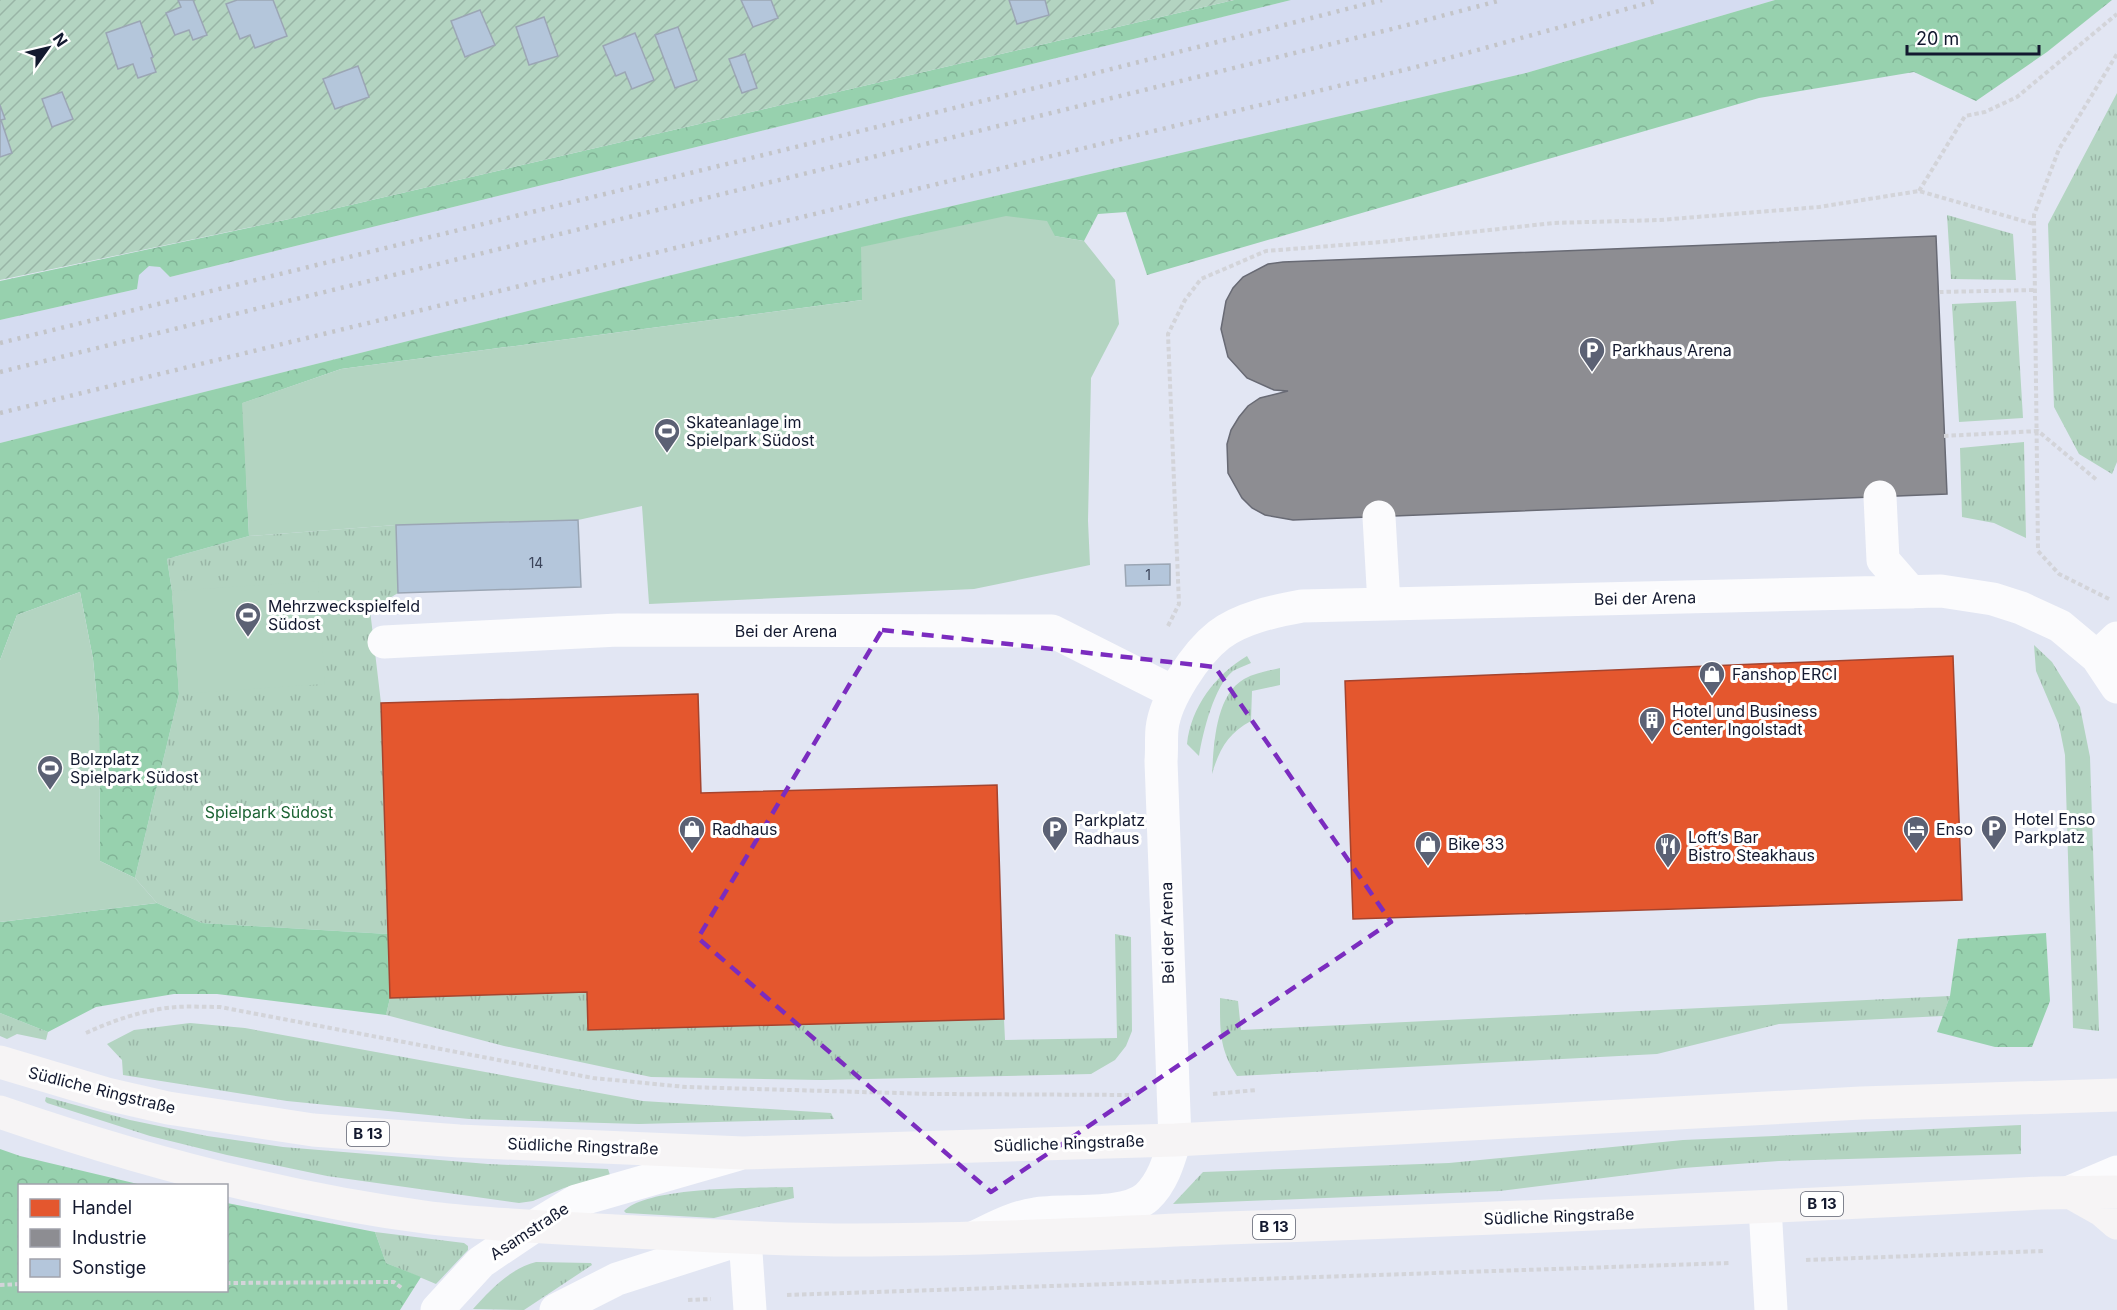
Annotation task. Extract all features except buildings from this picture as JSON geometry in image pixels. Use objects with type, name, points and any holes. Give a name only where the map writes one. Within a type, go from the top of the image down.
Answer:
[{"type":"main road","name":"Südliche Ringstraße","points":[[0,1062],[107,1094],[168,1108],[313,1130],[459,1141],[743,1153],[1175,1140],[1861,1103],[2109,1099]]},
{"type":"main road","name":"Südliche Ringstraße","points":[[0,1112],[166,1165],[260,1186],[431,1218],[533,1227],[745,1238],[854,1240],[975,1238],[1765,1207],[2070,1192],[2117,1192]]},
{"type":"main road","points":[[2070,1192],[2102,1210],[2117,1223]]},
{"type":"street","points":[[1880,496],[1883,560],[1911,592]]},
{"type":"street","points":[[1378,517],[1384,604]]},
{"type":"street","name":"Bei der Arena","points":[[1175,1140],[1161,761],[1162,727],[1173,692],[1194,663],[1219,635],[1259,615],[1302,606],[1941,591],[1993,599],[2021,608],[2107,648],[2117,687]]},
{"type":"street","name":"Bei der Arena","points":[[384,642],[618,630],[1052,631],[1173,692]]},
{"type":"street","name":"Südliche Ringstraße","points":[[975,1238],[996,1227],[1035,1214],[1110,1209],[1145,1198],[1155,1187],[1167,1166],[1175,1140]]},
{"type":"street","name":"Asamstraße","points":[[437,1310],[481,1262],[576,1201],[743,1153]]},
{"type":"street","name":"Südliche Ringstraße","points":[[2070,1192],[2117,1172]]},
{"type":"street","points":[[1765,1207],[1770,1310]]},
{"type":"street","points":[[556,1310],[617,1279],[745,1238],[750,1303]]},
{"type":"path","points":[[1919,191],[1965,116],[1985,112],[2017,97],[2117,14]]},
{"type":"path","points":[[2117,54],[2059,149],[2034,215],[2038,551],[2060,574],[2108,599],[2117,607]]},
{"type":"path","points":[[1145,677],[1179,604],[1168,334],[1185,300],[1201,279],[1266,251],[1381,242],[1553,223],[1660,220],[1819,207],[1919,191],[2034,224]]},
{"type":"path","points":[[1939,292],[2035,290]]},
{"type":"path","points":[[1944,436],[2037,430],[2098,481]]},
{"type":"path","points":[[86,1033],[111,1022],[147,1012],[176,1007],[220,1007],[593,1078],[686,1087],[1054,1096]]},
{"type":"path","points":[[680,1301],[750,1303],[2043,1251]]},
{"type":"path","points":[[228,1283],[394,1282]]},
{"type":"path","points":[[0,1285],[18,1284]]},
{"type":"highlighted area","points":[[882,630],[1215,667],[1391,922],[991,1192],[698,938]]},
{"type":"shaded area","points":[[1291,0],[1775,0],[1526,73],[900,218],[0,443],[0,320],[137,289],[138,275],[149,265],[160,267],[170,277]]},
{"type":"green space","points":[[0,0],[1234,0],[294,218],[0,280]]},
{"type":"green space","points":[[1234,0],[1291,0],[170,277],[160,267],[149,266],[139,275],[137,289],[0,320],[0,281],[294,218]]},
{"type":"green space","points":[[1775,0],[2112,0],[2047,52],[1976,101],[1914,72],[1759,98],[1147,275],[1126,212],[1098,214],[1084,241],[1054,236],[862,300],[341,369],[243,403],[249,536],[167,559],[172,591],[179,694],[135,878],[100,861],[99,721],[93,659],[80,592],[17,615],[0,660],[0,443],[900,218],[1526,73]]},
{"type":"green space","points":[[2117,93],[2117,462],[2112,474],[2079,454],[2054,407],[2048,224]]},
{"type":"green space","points":[[1947,215],[2013,234],[2016,280],[1951,279]]},
{"type":"green space","name":"Skateanlage im Spielpark Südost","points":[[1006,216],[1047,221],[1055,236],[1084,241],[1115,280],[1119,324],[1091,378],[1088,521],[1090,565],[974,589],[649,604],[642,506],[578,520],[396,525],[249,536],[242,403],[341,369],[862,300],[861,247]]},
{"type":"green space","points":[[2016,301],[2023,418],[1959,422],[1952,304]]},
{"type":"green space","points":[[2024,442],[2026,538],[1994,523],[1962,517],[1960,448]]},
{"type":"green space","name":"Spielpark Südost","points":[[396,525],[398,593],[370,610],[381,703],[388,934],[202,923],[157,903],[135,878],[179,694],[172,591],[167,559],[249,536]]},
{"type":"green space","name":"Mehrzweckspielfeld Südost","points":[[318,581],[325,684],[179,694],[172,591]]},
{"type":"green space","name":"Bolzplatz Spielpark Südost","points":[[80,592],[93,659],[99,721],[100,861],[135,878],[157,903],[0,922],[0,660],[17,615]]},
{"type":"green space","points":[[2034,645],[2052,662],[2080,707],[2090,757],[2099,1031],[2073,1028],[2065,755],[2059,725],[2036,671]]},
{"type":"green space","points":[[1247,656],[1251,663],[1233,671],[1220,687],[1207,723],[1199,756],[1187,744],[1189,730],[1199,705],[1215,682]]},
{"type":"green space","points":[[1280,668],[1280,685],[1252,691],[1251,721],[1230,737],[1218,757],[1212,774],[1215,736],[1227,697],[1244,679]]},
{"type":"green space","points":[[157,903],[202,923],[388,934],[390,998],[386,1015],[217,994],[174,994],[96,1007],[48,1032],[0,1013],[0,922]]},
{"type":"green space","points":[[2046,933],[2050,1001],[2032,1047],[1995,1047],[1937,1032],[1950,996],[1958,939]]},
{"type":"green space","points":[[1115,934],[1131,937],[1132,1031],[1126,1046],[1115,1060],[1091,1074],[822,1080],[651,1077],[504,1046],[386,1015],[390,998],[587,992],[589,1030],[1004,1019],[1005,1040],[1117,1038]]},
{"type":"green space","points":[[1950,996],[1943,1016],[1779,1024],[1657,1054],[1237,1076],[1224,1048],[1220,1020],[1220,998],[1238,1001],[1241,1030]]},
{"type":"green space","points":[[0,1013],[48,1032],[46,1040],[17,1034],[7,1039],[0,1036]]},
{"type":"green space","points":[[190,1023],[245,1028],[643,1101],[831,1113],[834,1119],[639,1124],[469,1119],[287,1101],[123,1075],[122,1060],[107,1044],[134,1030]]},
{"type":"green space","points":[[46,1097],[130,1120],[207,1136],[283,1147],[488,1164],[608,1169],[610,1175],[564,1188],[533,1201],[519,1203],[327,1176],[227,1155],[150,1136],[47,1103]]},
{"type":"green space","points":[[2021,1125],[2021,1154],[1779,1161],[1683,1168],[1500,1191],[1173,1204],[1203,1172],[1449,1163],[1683,1140]]},
{"type":"green space","points":[[0,1149],[20,1156],[138,1184],[18,1184],[18,1292],[228,1292],[228,1203],[375,1232],[386,1263],[421,1277],[400,1310],[0,1310]]},
{"type":"green space","points":[[793,1187],[794,1198],[714,1218],[626,1213],[624,1211],[637,1203],[679,1193],[730,1188]]},
{"type":"green space","points":[[375,1232],[464,1243],[468,1246],[468,1250],[436,1284],[386,1263]]},
{"type":"green space","points":[[536,1262],[591,1263],[592,1265],[524,1310],[473,1309],[510,1274]]},
{"type":"railway","points":[[0,343],[1088,75],[1382,0]]},
{"type":"railway","points":[[0,372],[1502,0]]},
{"type":"railway","points":[[0,413],[1416,67],[1659,0]]},
{"type":"place","name":"Parkhaus Arena","points":[[1592,373]]},
{"type":"place","name":"Skateanlage im Spielpark Südost","points":[[667,454]]},
{"type":"place","name":"Mehrzweckspielfeld Südost","points":[[248,638]]},
{"type":"place","name":"Fanshop ERCI","points":[[1712,697]]},
{"type":"place","name":"Hotel und Business Center Ingolstadt","points":[[1652,743]]},
{"type":"place","name":"Bolzplatz Spielpark Südost","points":[[50,791]]},
{"type":"place","name":"Hotel Enso Parkplatz","points":[[1994,851]]},
{"type":"place","name":"Radhaus","points":[[692,852]]},
{"type":"place","name":"Parkplatz Radhaus","points":[[1055,852]]},
{"type":"place","name":"Enso","points":[[1916,852]]},
{"type":"place","name":"Bike 33","points":[[1428,867]]},
{"type":"place","name":"Loft’s Bar Bistro Steakhaus","points":[[1668,869]]}]
